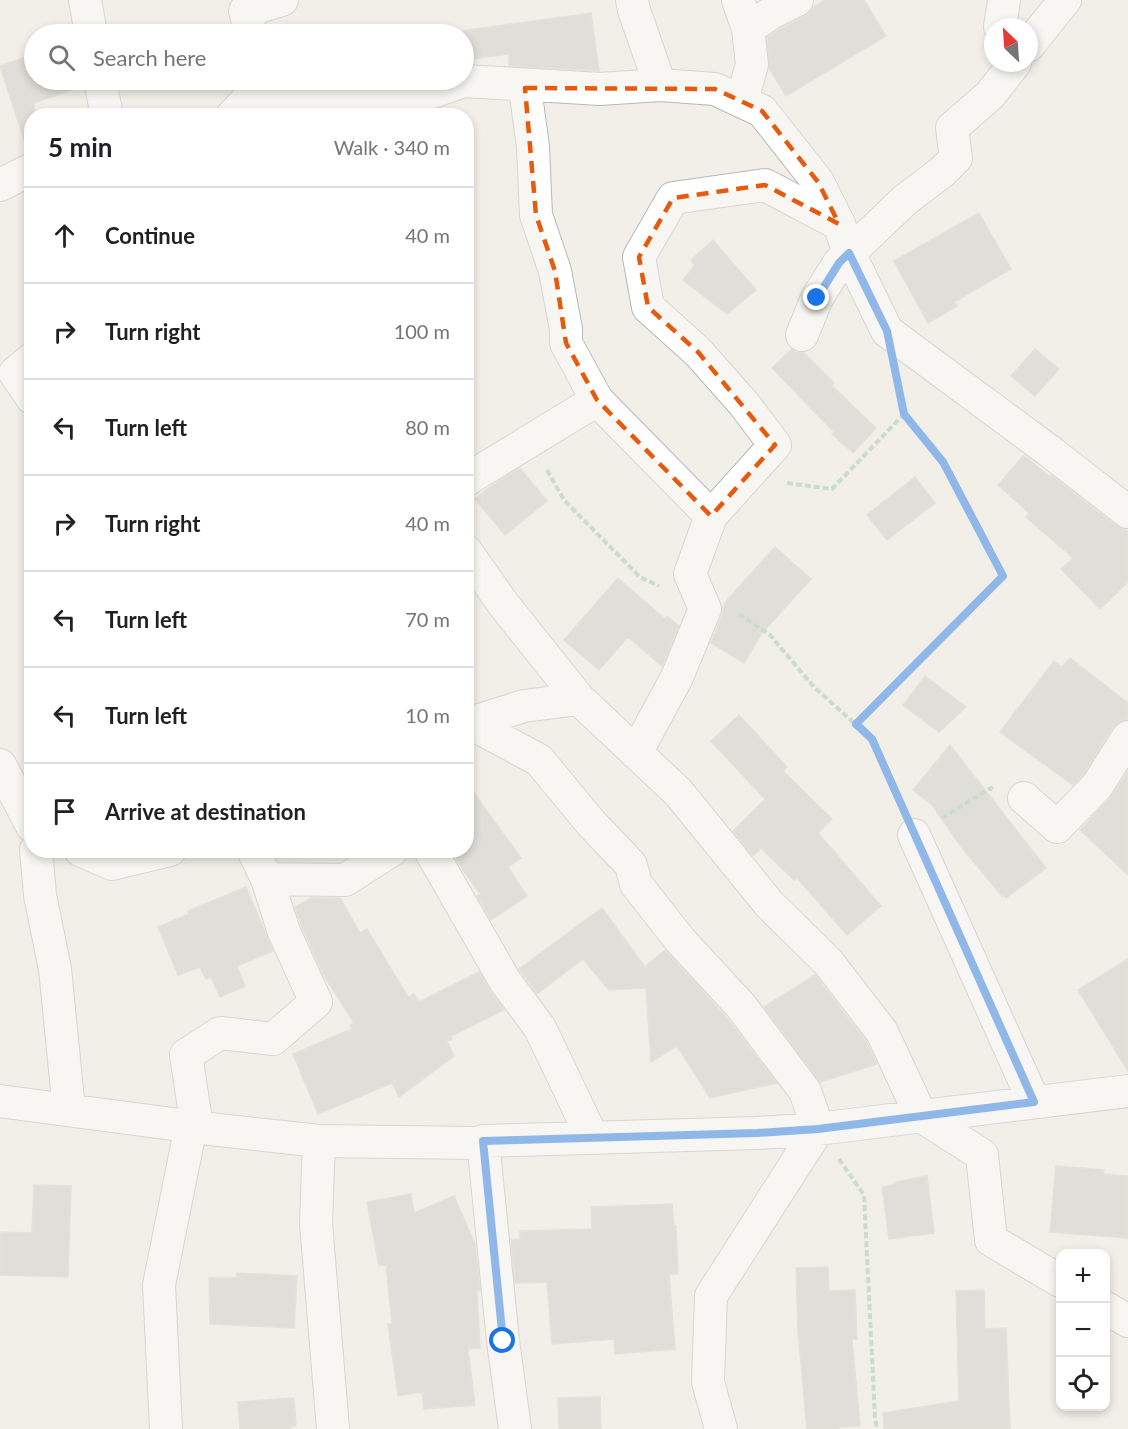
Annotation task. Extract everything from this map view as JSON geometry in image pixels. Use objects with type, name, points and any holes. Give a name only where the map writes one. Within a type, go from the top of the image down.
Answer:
[{"type":"street","points":[[85,0],[89,24]]},
{"type":"street","points":[[248,24],[245,11],[282,0]]},
{"type":"street","points":[[632,0],[660,84]]},
{"type":"street","points":[[738,0],[748,29],[752,64],[741,101]]},
{"type":"street","points":[[748,29],[771,13],[797,0]]},
{"type":"street","points":[[1001,18],[1004,0]]},
{"type":"street","points":[[1038,34],[1065,0]]},
{"type":"street","points":[[990,95],[994,72]]},
{"type":"street","points":[[802,335],[817,298],[839,263],[844,238],[905,200],[942,172],[956,158],[952,128],[990,95],[1008,72]]},
{"type":"street","points":[[474,82],[600,89],[660,84],[715,88],[762,111],[818,182],[887,331],[1128,512]]},
{"type":"street","points":[[534,85],[525,88],[533,147],[536,215],[555,271],[566,329],[566,343],[597,400],[711,516]]},
{"type":"street","points":[[102,90],[105,108]]},
{"type":"street","points":[[239,108],[250,97],[262,90]]},
{"type":"street","points":[[290,90],[306,92],[346,108]]},
{"type":"street","points":[[355,108],[421,96],[438,90]]},
{"type":"street","points":[[0,185],[24,173]]},
{"type":"street","points":[[636,753],[677,677],[705,609],[690,574],[711,516],[775,445],[744,404],[698,352],[648,307],[639,257],[674,198],[765,185],[844,238]]},
{"type":"street","points":[[24,366],[15,373],[24,386]]},
{"type":"street","points":[[474,475],[597,400]]},
{"type":"street","points":[[474,562],[504,605],[579,699],[678,792],[770,905],[828,962],[882,1032],[921,1116],[982,1155],[991,1240],[1056,1279]]},
{"type":"street","points":[[474,722],[524,705],[579,699]]},
{"type":"street","points":[[474,727],[540,760],[591,823],[631,865],[636,884],[680,940],[741,1006],[805,1091],[818,1129]]},
{"type":"street","points":[[1024,798],[1057,827],[1097,786],[1128,737]]},
{"type":"street","points":[[0,765],[24,811]]},
{"type":"street","points":[[914,834],[1034,1102]]},
{"type":"street","points":[[37,858],[40,895],[55,969],[69,1110]]},
{"type":"street","points":[[98,858],[112,864],[137,858]]},
{"type":"street","points":[[166,1429],[159,1285],[194,1126],[186,1055],[220,1033],[273,1039],[316,1002],[284,932],[267,879],[257,858]]},
{"type":"street","points":[[267,879],[345,880],[379,858]]},
{"type":"street","points":[[435,858],[505,981],[540,1028],[592,1137]]},
{"type":"street","points":[[0,1101],[319,1141],[478,1143],[818,1129],[1128,1091]]},
{"type":"street","points":[[721,1429],[708,1382],[711,1296],[818,1129]]},
{"type":"street","points":[[319,1141],[316,1223],[333,1429]]},
{"type":"street","points":[[483,1141],[503,1341],[515,1429]]},
{"type":"street","points":[[1110,1310],[1128,1321]]},
{"type":"path","points":[[856,724],[1003,576],[943,462],[904,414],[887,331]]},
{"type":"path","points":[[745,478],[832,489],[904,414]]},
{"type":"path","points":[[531,440],[564,500],[640,577],[705,609],[726,605],[770,636],[814,687],[872,739],[914,834],[991,789],[1024,798]]},
{"type":"path","points":[[818,1129],[864,1195],[877,1429]]},
{"type":"highlighted area","points":[[525,88],[715,89],[762,111],[818,182],[839,224],[765,185],[673,198],[639,257],[648,307],[698,352],[775,445],[711,516],[597,400],[566,343],[555,271],[536,215]]},
{"type":"building","points":[[825,0],[864,0],[886,36],[786,96],[769,68],[767,38],[805,16],[813,7]]},
{"type":"building","points":[[591,13],[599,71],[509,66],[509,54],[474,59],[474,29]]},
{"type":"building","points":[[24,58],[24,90],[71,90],[34,103],[34,108],[24,108],[24,140],[0,66]]},
{"type":"building","points":[[979,213],[1011,269],[954,302],[957,306],[928,323],[894,261]]},
{"type":"building","points":[[713,240],[756,290],[727,314],[683,280],[695,265],[691,260]]},
{"type":"building","points":[[792,349],[804,353],[834,383],[831,385],[876,428],[853,453],[832,434],[834,432],[772,368]]},
{"type":"building","points":[[1035,349],[1059,369],[1035,396],[1011,376]]},
{"type":"building","points":[[1024,455],[1110,521],[1128,531],[1128,582],[1100,609],[1061,569],[1073,558],[1026,517],[1029,513],[998,485]]},
{"type":"building","points":[[520,468],[547,501],[505,535],[475,499]]},
{"type":"building","points":[[915,477],[935,503],[887,540],[867,515]]},
{"type":"building","points":[[775,547],[811,579],[762,633],[744,663],[711,643],[728,599]]},
{"type":"building","points":[[618,578],[665,619],[667,616],[679,626],[662,666],[628,637],[599,670],[564,640]]},
{"type":"building","points":[[1070,658],[1128,703],[1128,719],[1120,721],[1113,727],[1083,775],[1073,785],[1000,732],[1054,661],[1062,667]]},
{"type":"building","points":[[925,676],[966,707],[939,732],[903,705]]},
{"type":"building","points":[[739,715],[787,767],[783,771],[832,819],[818,833],[881,906],[847,935],[797,878],[794,880],[761,848],[753,856],[733,831],[765,799],[711,741]]},
{"type":"building","points":[[950,745],[1046,868],[1006,898],[962,848],[932,805],[913,790]]},
{"type":"building","points":[[1128,771],[1128,875],[1080,830],[1110,798]]},
{"type":"building","points":[[474,793],[521,858],[508,867],[527,896],[491,920],[477,896],[480,894],[456,858],[474,858]]},
{"type":"building","points":[[246,887],[273,951],[237,966],[245,986],[220,997],[211,977],[206,979],[200,967],[178,975],[158,927],[189,914],[188,911]]},
{"type":"building","points":[[311,898],[340,898],[360,933],[367,929],[408,997],[414,994],[419,1002],[479,972],[504,1010],[451,1036],[452,1039],[447,1041],[454,1056],[399,1097],[392,1083],[318,1114],[293,1054],[352,1029],[350,1025],[354,1023],[323,974],[301,925],[295,907]]},
{"type":"building","points":[[602,908],[645,967],[665,950],[727,1018],[777,1083],[710,1098],[677,1046],[651,1062],[646,988],[609,990],[583,959],[537,994],[519,969]]},
{"type":"building","points":[[1128,959],[1128,1071],[1078,990]]},
{"type":"building","points":[[815,975],[866,1041],[877,1064],[820,1082],[764,1007]]},
{"type":"building","points":[[1056,1166],[1104,1170],[1103,1174],[1128,1176],[1128,1238],[1050,1232]]},
{"type":"building","points":[[927,1176],[934,1233],[889,1239],[882,1187]]},
{"type":"building","points":[[34,1185],[71,1186],[68,1277],[0,1275],[0,1232],[32,1233]]},
{"type":"building","points":[[411,1194],[414,1213],[454,1196],[475,1244],[480,1290],[477,1291],[480,1348],[468,1349],[475,1405],[424,1409],[422,1392],[398,1396],[388,1324],[392,1324],[386,1265],[379,1266],[367,1202]]},
{"type":"building","points":[[672,1204],[674,1226],[676,1226],[678,1274],[669,1274],[675,1349],[615,1354],[614,1339],[552,1344],[547,1282],[515,1283],[511,1240],[520,1239],[520,1231],[592,1229],[591,1207]]},
{"type":"building","points":[[828,1267],[829,1291],[855,1290],[857,1339],[852,1339],[860,1426],[839,1427],[839,1429],[807,1429],[798,1331],[796,1268]]},
{"type":"building","points":[[237,1273],[297,1276],[294,1328],[210,1324],[209,1278],[236,1278]]},
{"type":"building","points":[[984,1290],[985,1329],[1006,1328],[1010,1429],[884,1429],[883,1413],[959,1401],[956,1291]]},
{"type":"building","points":[[600,1397],[601,1429],[559,1429],[558,1398]]},
{"type":"building","points":[[294,1398],[296,1426],[291,1426],[291,1429],[240,1429],[238,1402]]},
{"type":"route","points":[[503,1341],[483,1141],[757,1133],[818,1129],[1034,1102],[872,739],[856,724],[1003,576],[943,462],[904,414],[887,331],[849,253],[839,263],[817,298]]}]
